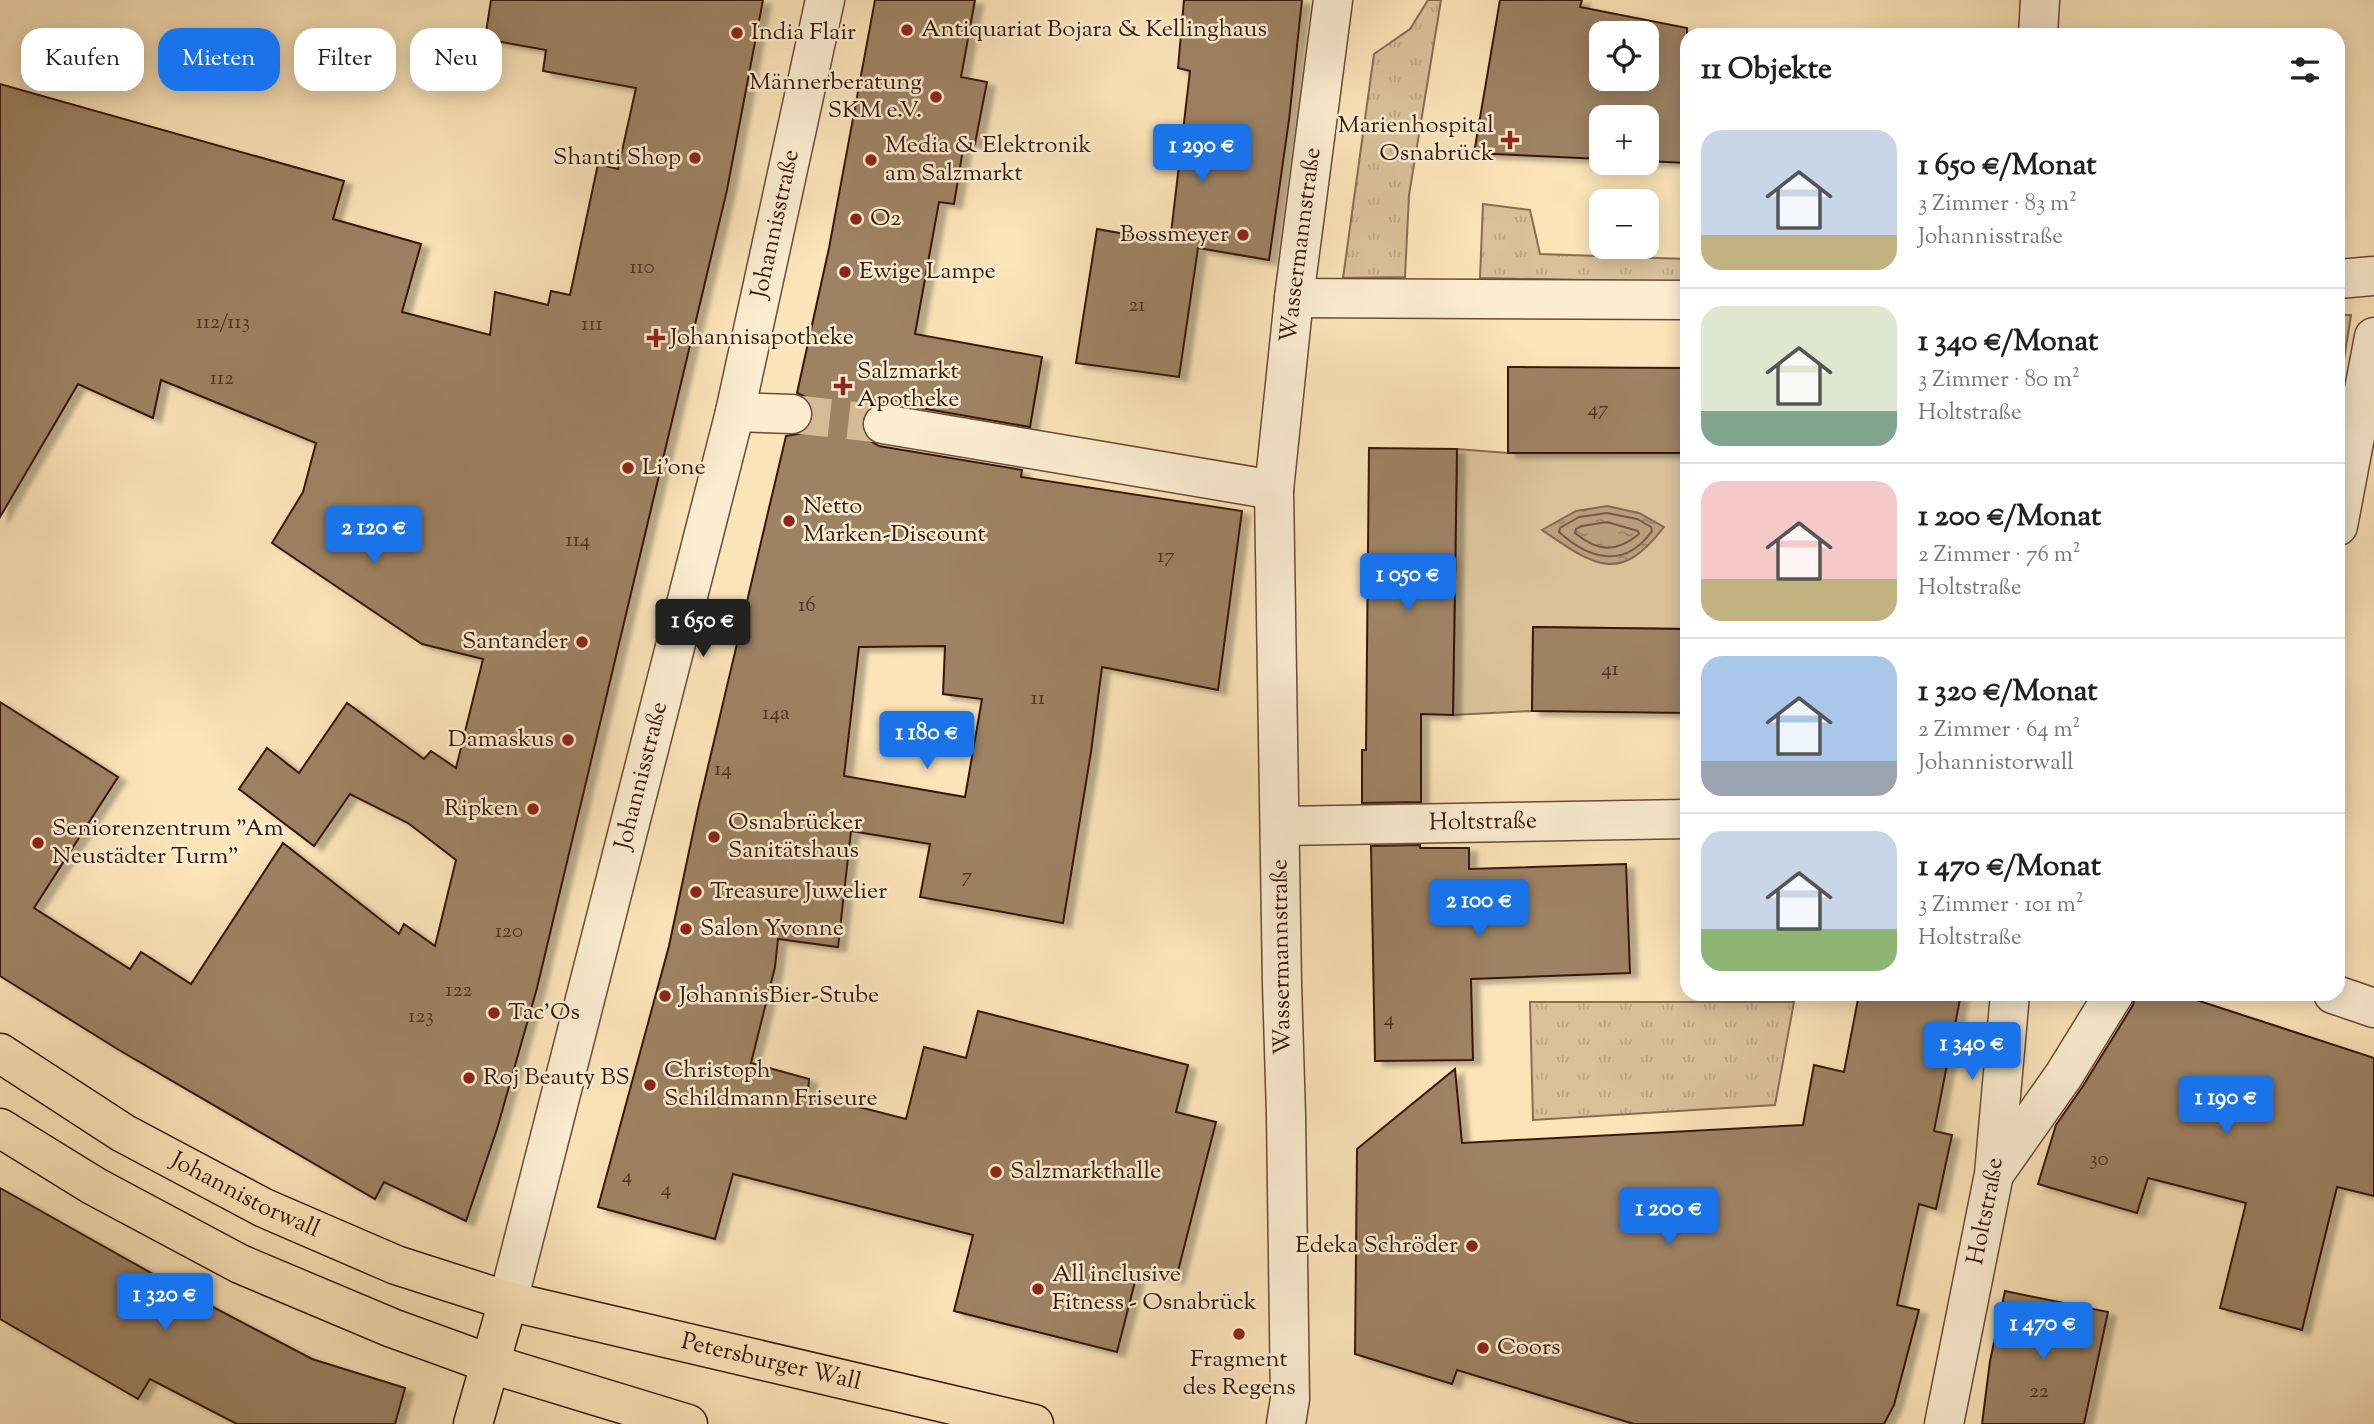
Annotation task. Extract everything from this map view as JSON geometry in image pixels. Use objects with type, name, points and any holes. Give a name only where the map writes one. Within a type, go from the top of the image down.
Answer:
[{"type":"main road","name":"Johannistorwall","points":[[0,1053],[123,1133],[264,1208],[396,1265],[508,1301]]},
{"type":"main road","points":[[0,1128],[94,1186],[240,1264],[392,1328],[491,1364],[688,1424]]},
{"type":"main road","name":"Johannisstraße","points":[[473,1424],[508,1301]]},
{"type":"main road","name":"Petersburger Wall","points":[[508,1301],[1034,1424]]},
{"type":"street","name":"Johannisstraße","points":[[508,1301],[735,412],[825,0]]},
{"type":"street","name":"Wassermannstraße","points":[[1286,1424],[1290,1399],[1290,1370],[1274,491],[1294,298],[1333,0]]},
{"type":"street","points":[[2038,28],[2040,0]]},
{"type":"street","points":[[2345,278],[2374,276]]},
{"type":"street","points":[[1294,298],[1680,300]]},
{"type":"street","points":[[2345,489],[2374,337]]},
{"type":"street","points":[[735,412],[792,414]]},
{"type":"street","points":[[883,424],[1274,491]]},
{"type":"street","name":"Holtstraße","points":[[1280,826],[1680,819]]},
{"type":"street","points":[[2345,998],[2374,1008]]},
{"type":"street","name":"Holtstraße","points":[[1944,1424],[1994,1174],[2009,1001]]},
{"type":"street","points":[[1994,1174],[2064,1075],[2110,1001]]},
{"type":"green space","points":[[1428,0],[1441,0],[1409,195],[1405,277],[1343,278],[1374,54],[1410,29]]},
{"type":"green space","points":[[1483,204],[1530,210],[1540,254],[1589,256],[1589,259],[1680,259],[1680,282],[1480,278]]},
{"type":"green space","points":[[2345,315],[2351,315],[2345,353]]},
{"type":"green space","points":[[1457,449],[1508,453],[1680,453],[1680,629],[1533,627],[1532,711],[1453,715]]},
{"type":"green space","points":[[1530,1002],[1794,1002],[1775,1105],[1533,1120]]},
{"type":"water","points":[[1607,506],[1639,513],[1664,527],[1634,557],[1620,563],[1606,564],[1577,553],[1542,530],[1576,511]]},
{"type":"building","points":[[491,0],[763,0],[727,190],[537,988],[497,1129],[466,1221],[384,1182],[375,1199],[119,1050],[0,976],[0,702],[118,777],[34,908],[130,969],[141,952],[191,984],[283,843],[399,934],[404,924],[435,946],[456,860],[408,823],[350,794],[314,846],[239,789],[267,748],[299,773],[347,703],[424,759],[431,751],[456,768],[483,659],[422,644],[272,543],[303,492],[316,443],[161,380],[153,418],[78,384],[0,517],[0,84],[344,181],[333,219],[421,244],[402,312],[490,335],[495,292],[548,305],[551,291],[570,295],[598,164],[618,169],[636,88],[543,71],[546,50],[502,42],[502,28],[487,28]]},
{"type":"building","points":[[875,0],[975,0],[961,77],[987,82],[975,144],[964,143],[954,204],[939,202],[915,334],[1042,357],[1030,427],[886,402],[875,404],[866,411],[861,421],[862,431],[869,440],[879,446],[1022,470],[1021,477],[1242,511],[1218,690],[1102,667],[1063,923],[920,897],[930,844],[851,831],[838,947],[778,939],[775,967],[751,1063],[809,1079],[808,1094],[906,1119],[924,1047],[966,1058],[978,1011],[1188,1065],[1176,1112],[1216,1122],[1176,1279],[1138,1270],[1117,1352],[954,1311],[973,1235],[733,1174],[715,1239],[598,1207],[669,946],[698,809],[786,436],[803,433],[810,426],[814,415],[811,403],[797,393],[829,248]],"holes":[[[945,646],[943,694],[982,699],[965,797],[844,776],[859,647]]]},
{"type":"building","points":[[1184,0],[1302,0],[1289,120],[1269,260],[1198,248],[1179,377],[1076,363],[1097,229],[1170,242],[1190,71],[1178,68]]},
{"type":"building","points":[[1500,0],[1582,0],[1580,7],[1651,21],[1589,21],[1589,91],[1659,91],[1659,23],[1687,28],[1680,28],[1680,163],[1659,162],[1659,105],[1589,105],[1589,158],[1474,153]]},
{"type":"building","points":[[1508,367],[1680,368],[1680,453],[1508,453]]},
{"type":"building","points":[[1369,448],[1457,449],[1453,715],[1421,714],[1421,802],[1362,803],[1362,750],[1366,750]]},
{"type":"building","points":[[1533,627],[1680,629],[1680,713],[1532,711]]},
{"type":"building","points":[[1420,845],[1420,848],[1469,848],[1469,869],[1626,864],[1630,973],[1471,979],[1473,1060],[1375,1061],[1371,846]]},
{"type":"building","points":[[1858,1001],[1960,1001],[1934,1131],[1952,1135],[1936,1209],[1919,1204],[1897,1305],[1919,1310],[1894,1405],[1884,1424],[1634,1424],[1457,1370],[1452,1384],[1355,1354],[1357,1149],[1455,1069],[1462,1143],[1803,1125],[1814,1065],[1844,1072]]},
{"type":"building","points":[[2134,1001],[2199,1001],[2374,1058],[2374,1196],[2337,1187],[2302,1330],[2220,1308],[2246,1203],[2148,1178],[2137,1213],[2038,1184],[2056,1125]]},
{"type":"building","points":[[0,1188],[192,1296],[312,1359],[405,1388],[395,1424],[237,1424],[150,1379],[138,1399],[0,1319]]},
{"type":"building","points":[[2005,1291],[2108,1312],[2084,1424],[1982,1424],[1990,1361]]},
{"type":"tunnel","points":[[792,414],[883,424]]},
{"type":"place","name":"Antiquariat Bojara & Kellinghaus","points":[[907,30]]},
{"type":"place","name":"India Flair","points":[[737,33]]},
{"type":"place","name":"Männerberatung SKM e.V.","points":[[936,97]]},
{"type":"place","name":"Marienhospital Osnabrück","points":[[1510,140]]},
{"type":"place","name":"Shanti Shop","points":[[695,158]]},
{"type":"place","name":"Media & Elektronik am Salzmarkt","points":[[871,160]]},
{"type":"place","name":"O2","points":[[856,219]]},
{"type":"place","name":"Bossmeyer","points":[[1243,235]]},
{"type":"place","name":"Ewige Lampe","points":[[845,272]]},
{"type":"place","name":"Johannisapotheke","points":[[656,338]]},
{"type":"place","name":"Salzmarkt Apotheke","points":[[843,386]]},
{"type":"place","name":"Li'one","points":[[628,468]]},
{"type":"place","name":"Netto Marken-Discount","points":[[789,521]]},
{"type":"place","name":"Santander","points":[[582,642]]},
{"type":"place","name":"Damaskus","points":[[568,740]]},
{"type":"place","name":"Ripken","points":[[533,809]]},
{"type":"place","name":"Osnabrücker Sanitätshaus","points":[[714,837]]},
{"type":"place","name":"Seniorenzentrum \"Am Neustädter Turm\"","points":[[38,843]]},
{"type":"place","name":"Treasure Juwelier","points":[[696,892]]},
{"type":"place","name":"Salon Yvonne","points":[[686,929]]},
{"type":"place","name":"JohannisBier-Stube","points":[[665,996]]},
{"type":"place","name":"Tac'Os","points":[[494,1013]]},
{"type":"place","name":"Roj Beauty BS","points":[[469,1078]]},
{"type":"place","name":"Christoph Schildmann Friseure","points":[[650,1085]]},
{"type":"place","name":"Salzmarkthalle","points":[[996,1172]]},
{"type":"place","name":"Edeka Schröder","points":[[1472,1246]]},
{"type":"place","name":"All inclusive Fitness - Osnabrück","points":[[1038,1289]]},
{"type":"place","name":"Fragment des Regens","points":[[1239,1334]]},
{"type":"place","name":"Coors","points":[[1483,1348]]}]
